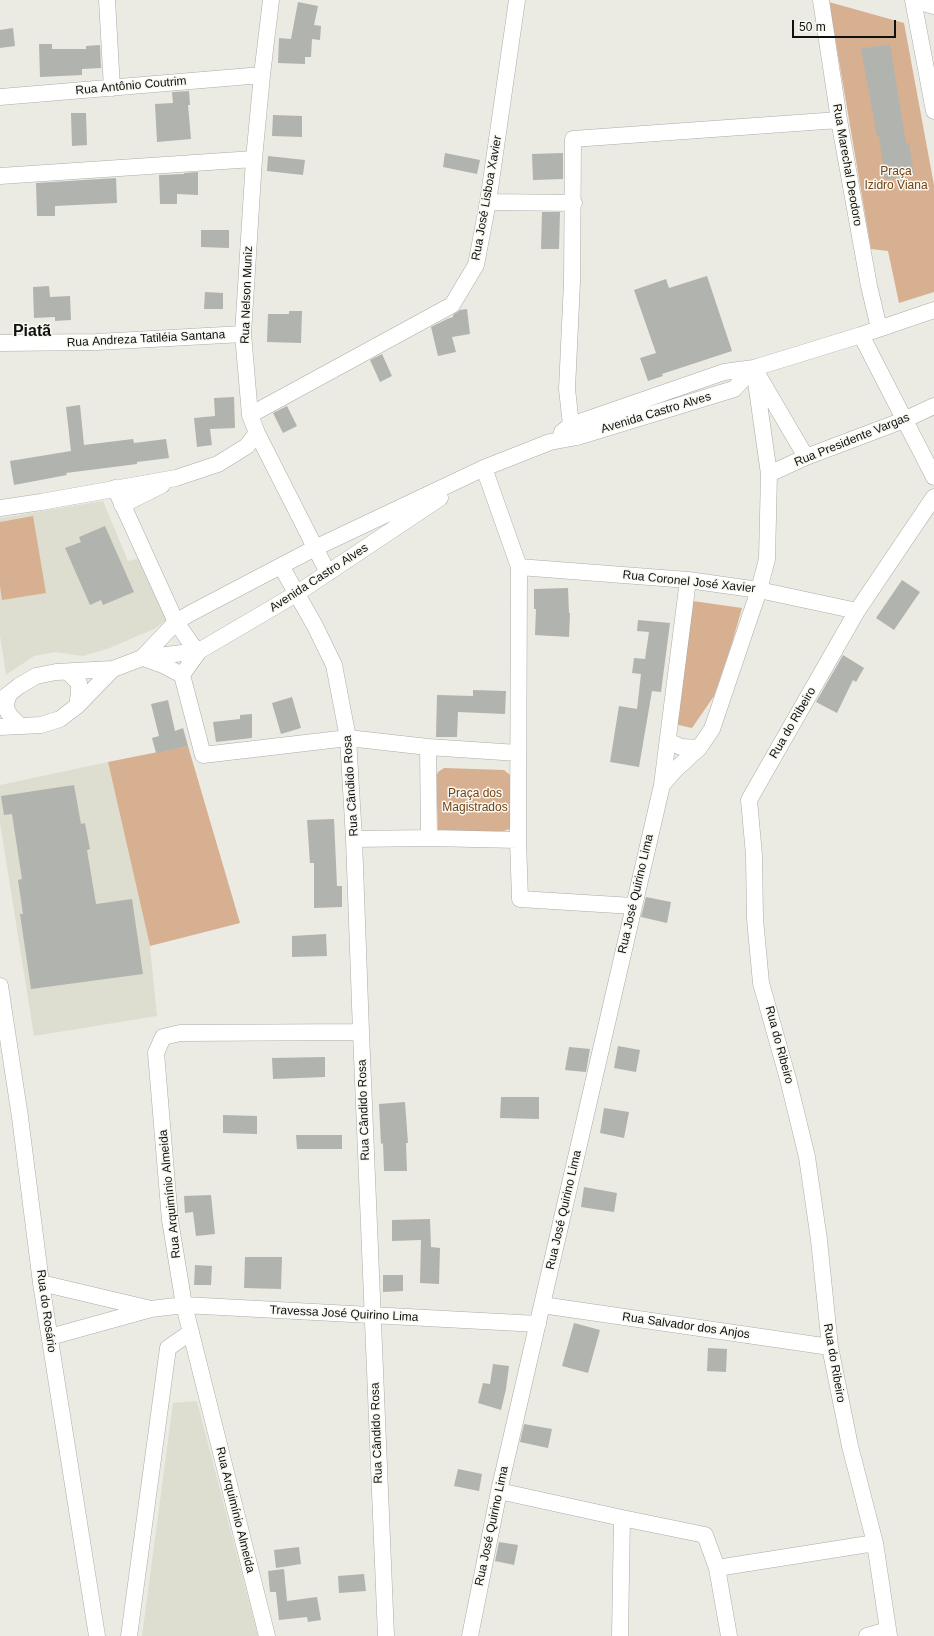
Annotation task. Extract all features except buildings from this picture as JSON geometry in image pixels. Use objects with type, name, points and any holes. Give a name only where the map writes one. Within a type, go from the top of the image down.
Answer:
[{"type":"street","points":[[107,0],[112,88]]},
{"type":"street","name":"Rua Nelson Muniz","points":[[272,0],[262,75],[254,159],[243,334],[250,415],[257,433],[328,573]]},
{"type":"street","name":"Rua José Lisboa Xavier","points":[[250,415],[452,305],[476,265],[488,202],[517,0]]},
{"type":"street","name":"Rua Marechal Deodoro","points":[[821,0],[838,120],[869,286],[879,328]]},
{"type":"street","points":[[934,6],[913,0],[934,111]]},
{"type":"street","name":"Rua Antônio Coutrim","points":[[0,97],[262,75]]},
{"type":"street","points":[[574,431],[567,389],[574,203],[573,139],[838,120]]},
{"type":"street","points":[[0,176],[254,159]]},
{"type":"street","points":[[488,202],[574,203]]},
{"type":"street","name":"Avenida Castro Alves","points":[[142,658],[176,622],[191,613],[315,548],[484,468],[724,372],[754,368],[934,310]]},
{"type":"street","name":"Rua Andreza Tatiléia Santana","points":[[0,343],[97,342],[243,334]]},
{"type":"street","points":[[860,335],[934,477]]},
{"type":"street","points":[[754,368],[806,457]]},
{"type":"street","name":"Rua José Quirino Lima","points":[[662,785],[675,770],[699,748],[712,729],[759,590],[767,559],[769,474],[754,368]]},
{"type":"street","name":"Rua Presidente Vargas","points":[[769,474],[806,457],[904,420],[934,406]]},
{"type":"street","points":[[122,505],[176,478],[218,464],[247,446],[257,433]]},
{"type":"street","points":[[484,468],[519,567],[518,840],[520,899],[633,906]]},
{"type":"street","name":"Avenida Castro Alves","points":[[20,726],[11,718],[5,707],[4,698],[19,686],[36,676],[56,672],[113,669],[142,658],[199,651],[296,594],[484,468]]},
{"type":"street","points":[[0,508],[176,478]]},
{"type":"street","points":[[115,488],[176,622],[192,645],[199,651],[182,675]]},
{"type":"street","name":"Rua do Ribeiro","points":[[889,1633],[875,1543],[850,1446],[830,1347],[819,1240],[807,1157],[788,1079],[761,983],[755,919],[754,855],[749,800],[857,611],[934,497]]},
{"type":"street","name":"Rua Cândido Rosa","points":[[280,566],[315,626],[334,665],[348,738],[354,839],[386,1636]]},
{"type":"street","name":"Rua Coronel José Xavier","points":[[519,567],[688,580],[759,590],[857,611]]},
{"type":"street","name":"Rua José Quirino Lima","points":[[470,1636],[499,1491],[662,785],[688,580]]},
{"type":"street","points":[[142,658],[163,665],[182,675],[203,755],[348,738],[428,747],[518,753]]},
{"type":"street","name":"Avenida Castro Alves","points":[[0,727],[41,726],[60,719],[77,706],[113,669]]},
{"type":"street","points":[[68,672],[79,683],[77,706]]},
{"type":"street","points":[[668,741],[681,747],[699,748]]},
{"type":"street","points":[[428,747],[429,838]]},
{"type":"street","points":[[354,839],[429,838],[518,840]]},
{"type":"street","name":"Rua do Rosário","points":[[0,986],[20,1117],[41,1283],[97,1636]]},
{"type":"street","name":"Rua Arquimínio Almeida","points":[[267,1636],[184,1305],[170,1220],[156,1053],[164,1037],[180,1033],[361,1032]]},
{"type":"street","points":[[41,1283],[151,1309]]},
{"type":"street","name":"Travessa José Quirino Lima","points":[[151,1309],[184,1305],[538,1324]]},
{"type":"street","name":"Rua Salvador dos Anjos","points":[[542,1305],[830,1347]]},
{"type":"street","points":[[50,1337],[151,1309]]},
{"type":"street","points":[[129,1636],[168,1348],[191,1332]]},
{"type":"street","points":[[499,1491],[705,1535],[717,1568],[729,1636]]},
{"type":"street","points":[[620,1636],[622,1518]]},
{"type":"street","points":[[717,1568],[875,1543]]},
{"type":"street","points":[[867,1636],[889,1633]]},
{"type":"shaded area","points":[[103,501],[128,561],[140,558],[168,619],[154,629],[107,649],[83,656],[55,652],[34,656],[6,675],[0,636],[0,518]]},
{"type":"shaded area","points":[[108,762],[150,946],[157,1016],[34,1036],[0,823],[0,785]]},
{"type":"shaded area","points":[[197,1401],[258,1636],[142,1636],[173,1403]]},
{"type":"green space","name":"Praça Izidro Viana","points":[[829,2],[904,23],[934,185],[934,292],[899,303],[888,251],[871,249]]},
{"type":"green space","points":[[33,516],[46,593],[2,600],[0,586],[0,522]]},
{"type":"green space","points":[[693,601],[742,608],[714,696],[692,728],[674,724]]},
{"type":"green space","points":[[188,746],[240,923],[150,946],[108,762]]},
{"type":"green space","name":"Praça dos Magistrados","points":[[444,768],[504,770],[510,775],[512,781],[514,824],[510,829],[500,832],[444,834],[438,830],[436,777],[438,772]]},
{"type":"district","name":"Piatã","points":[[32,332]]}]
